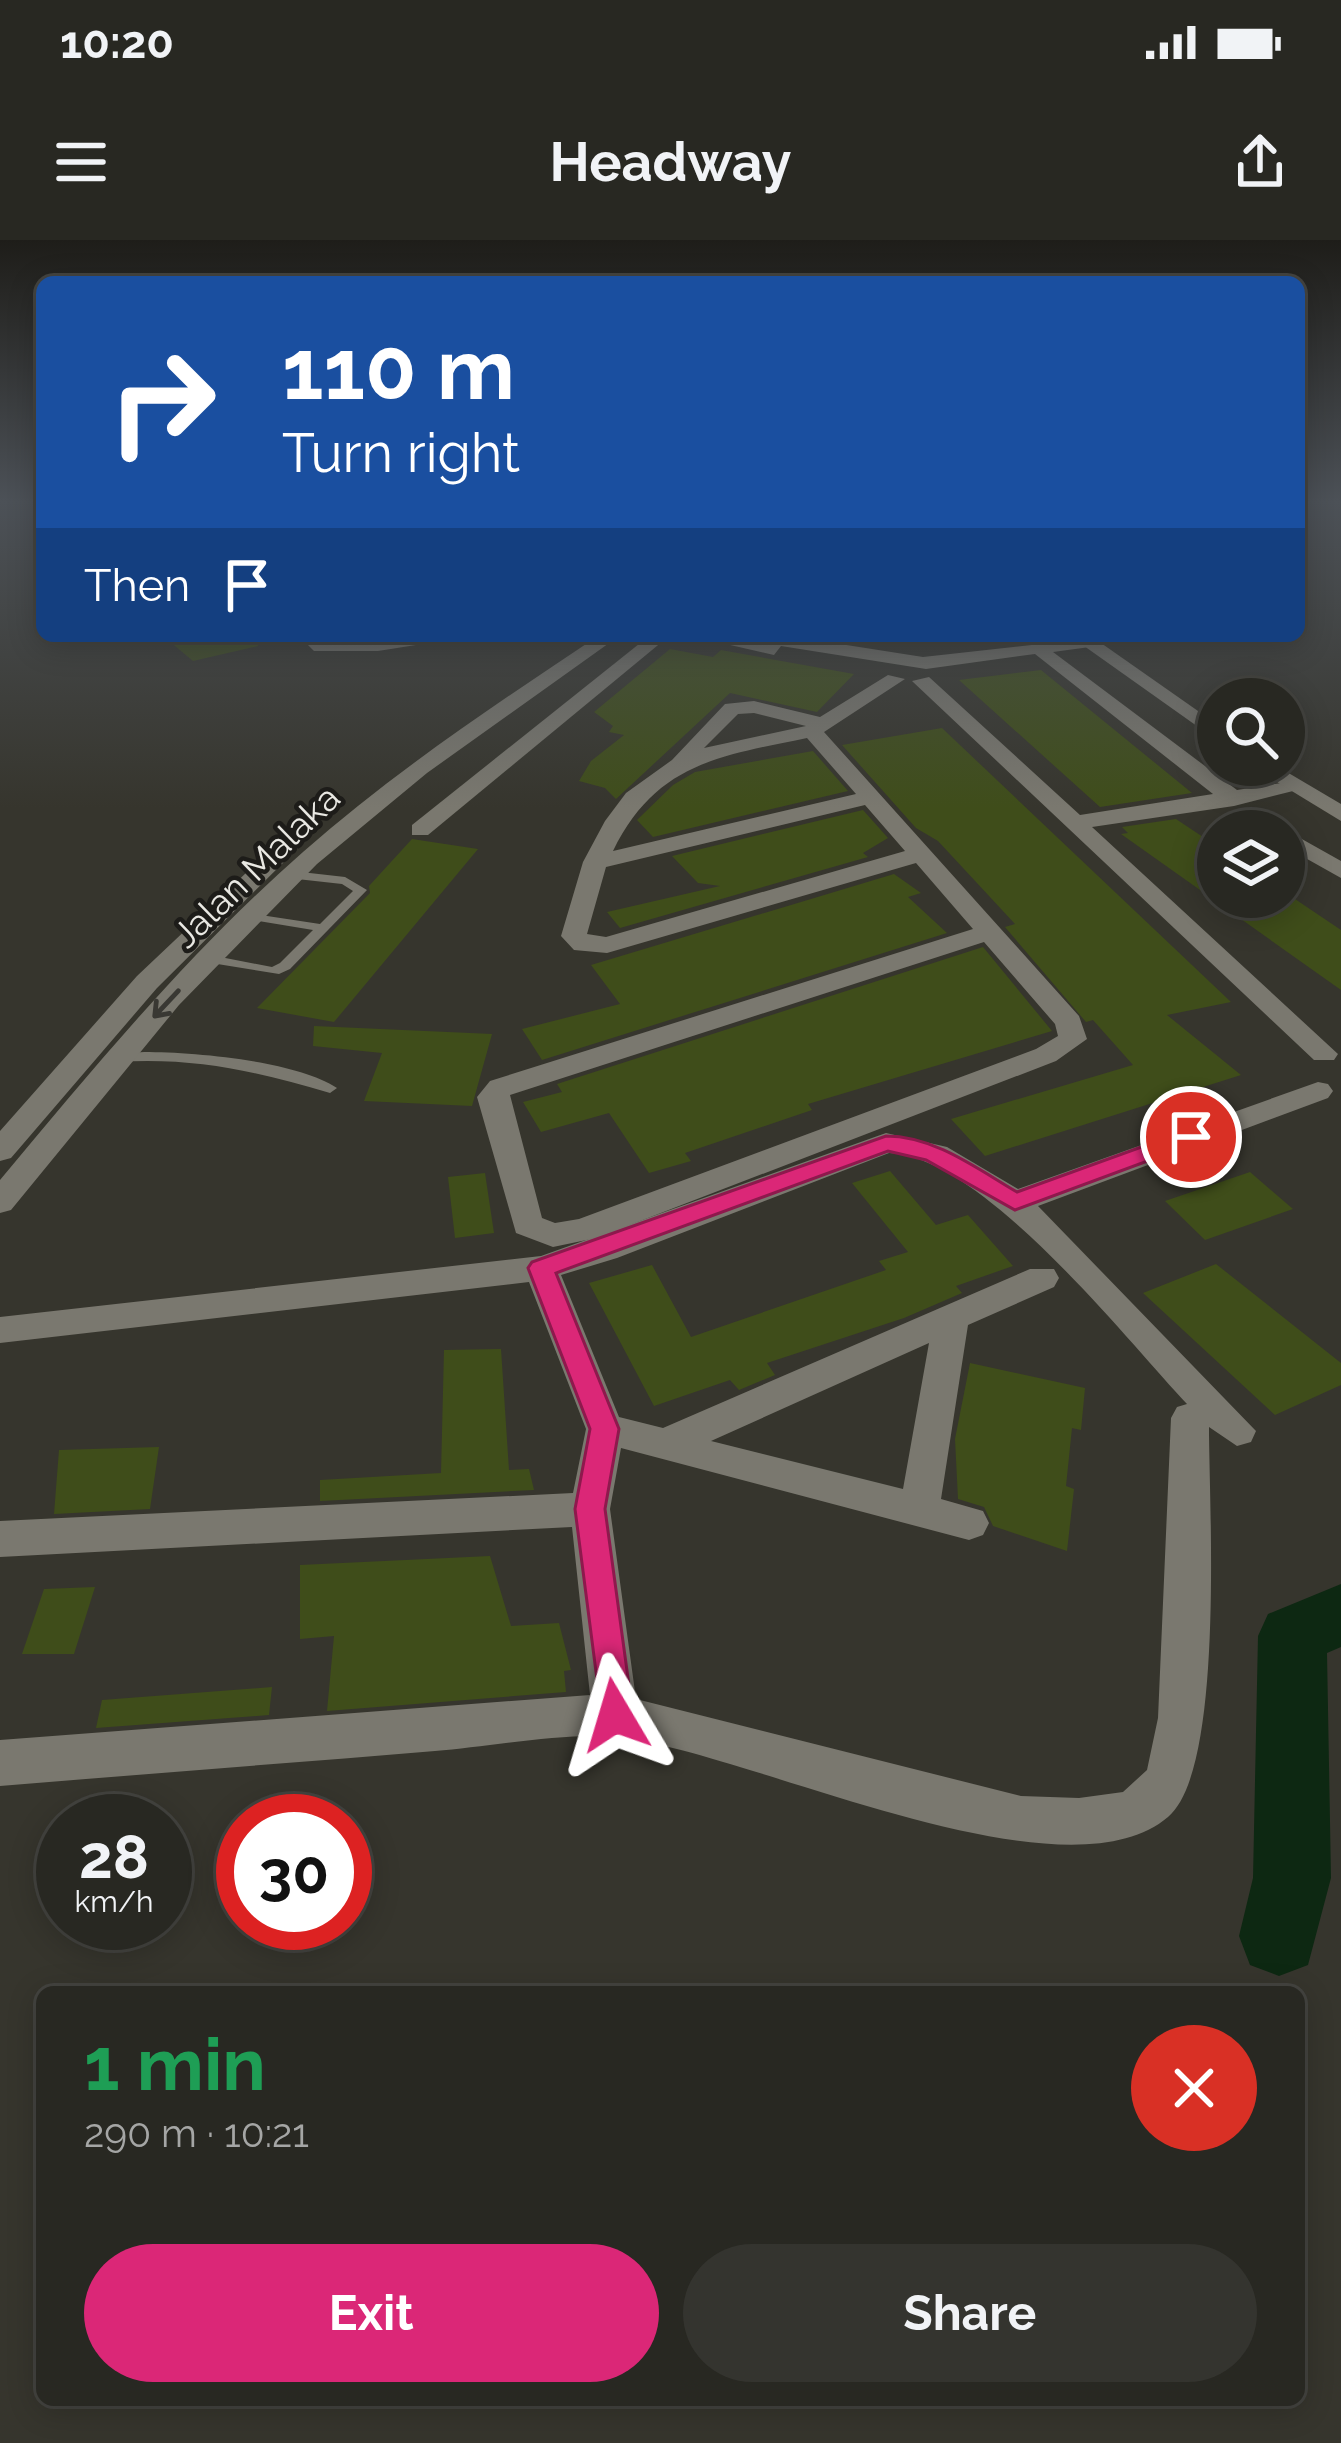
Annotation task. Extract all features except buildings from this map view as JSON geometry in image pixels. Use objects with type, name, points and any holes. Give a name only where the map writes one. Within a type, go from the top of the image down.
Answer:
[{"type":"street","points":[[312,642],[329,648],[364,642]]},
{"type":"street","name":"Jalan Malaka","points":[[0,1150],[147,982],[281,850],[570,642]]},
{"type":"street","name":"Jalan Malaka","points":[[0,1202],[116,1058],[303,876],[440,754],[601,642]]},
{"type":"street","points":[[420,830],[653,642]]},
{"type":"street","points":[[745,642],[909,669],[1080,645],[1197,709]]},
{"type":"street","points":[[777,642],[812,651]]},
{"type":"street","points":[[881,642],[1071,823],[1332,1054],[1304,1064],[1307,1082],[1329,1096]]},
{"type":"street","points":[[1080,645],[1197,721]]},
{"type":"street","points":[[1080,645],[1259,810]]},
{"type":"street","points":[[682,759],[818,728],[909,669]]},
{"type":"street","points":[[917,855],[595,946],[574,936],[596,862],[621,812],[732,708],[754,707],[818,728],[867,798],[917,855],[989,932],[1069,1022],[1075,1032],[1066,1046],[584,1230],[553,1235],[528,1225],[492,1097],[500,1088],[989,932]]},
{"type":"street","points":[[1305,778],[1341,800]]},
{"type":"street","points":[[1291,786],[1341,814]]},
{"type":"street","points":[[1071,823],[1250,800],[1294,788]]},
{"type":"street","points":[[596,862],[867,798]]},
{"type":"street","points":[[1305,849],[1341,871]]},
{"type":"street","points":[[1015,1202],[1329,1096]]},
{"type":"street","points":[[0,1330],[541,1268],[605,1250],[886,1143],[904,1143],[934,1154],[1015,1202],[1237,1431]]},
{"type":"street","points":[[541,1268],[604,1429],[590,1509],[615,1715]]},
{"type":"street","points":[[664,1445],[1042,1279]]},
{"type":"street","points":[[919,1513],[951,1318]]},
{"type":"street","points":[[0,1762],[615,1715],[1021,1820],[1076,1823],[1118,1817],[1149,1802],[1166,1784],[1179,1727],[1190,1418]]},
{"type":"street","points":[[604,1429],[969,1523]]},
{"type":"street","points":[[0,1539],[590,1509]]},
{"type":"lane","points":[[220,961],[260,969],[285,966],[361,890],[345,880],[303,876]]},
{"type":"lane","points":[[261,918],[323,928]]},
{"type":"lane","points":[[116,1058],[188,1055],[254,1061],[330,1088]]},
{"type":"waterway","points":[[1279,1936],[1292,1878],[1292,1636],[1341,1614]]},
{"type":"route","points":[[615,1715],[590,1509],[604,1429],[541,1268],[605,1250],[886,1143],[904,1143],[934,1154],[1015,1202],[1191,1137]]}]
